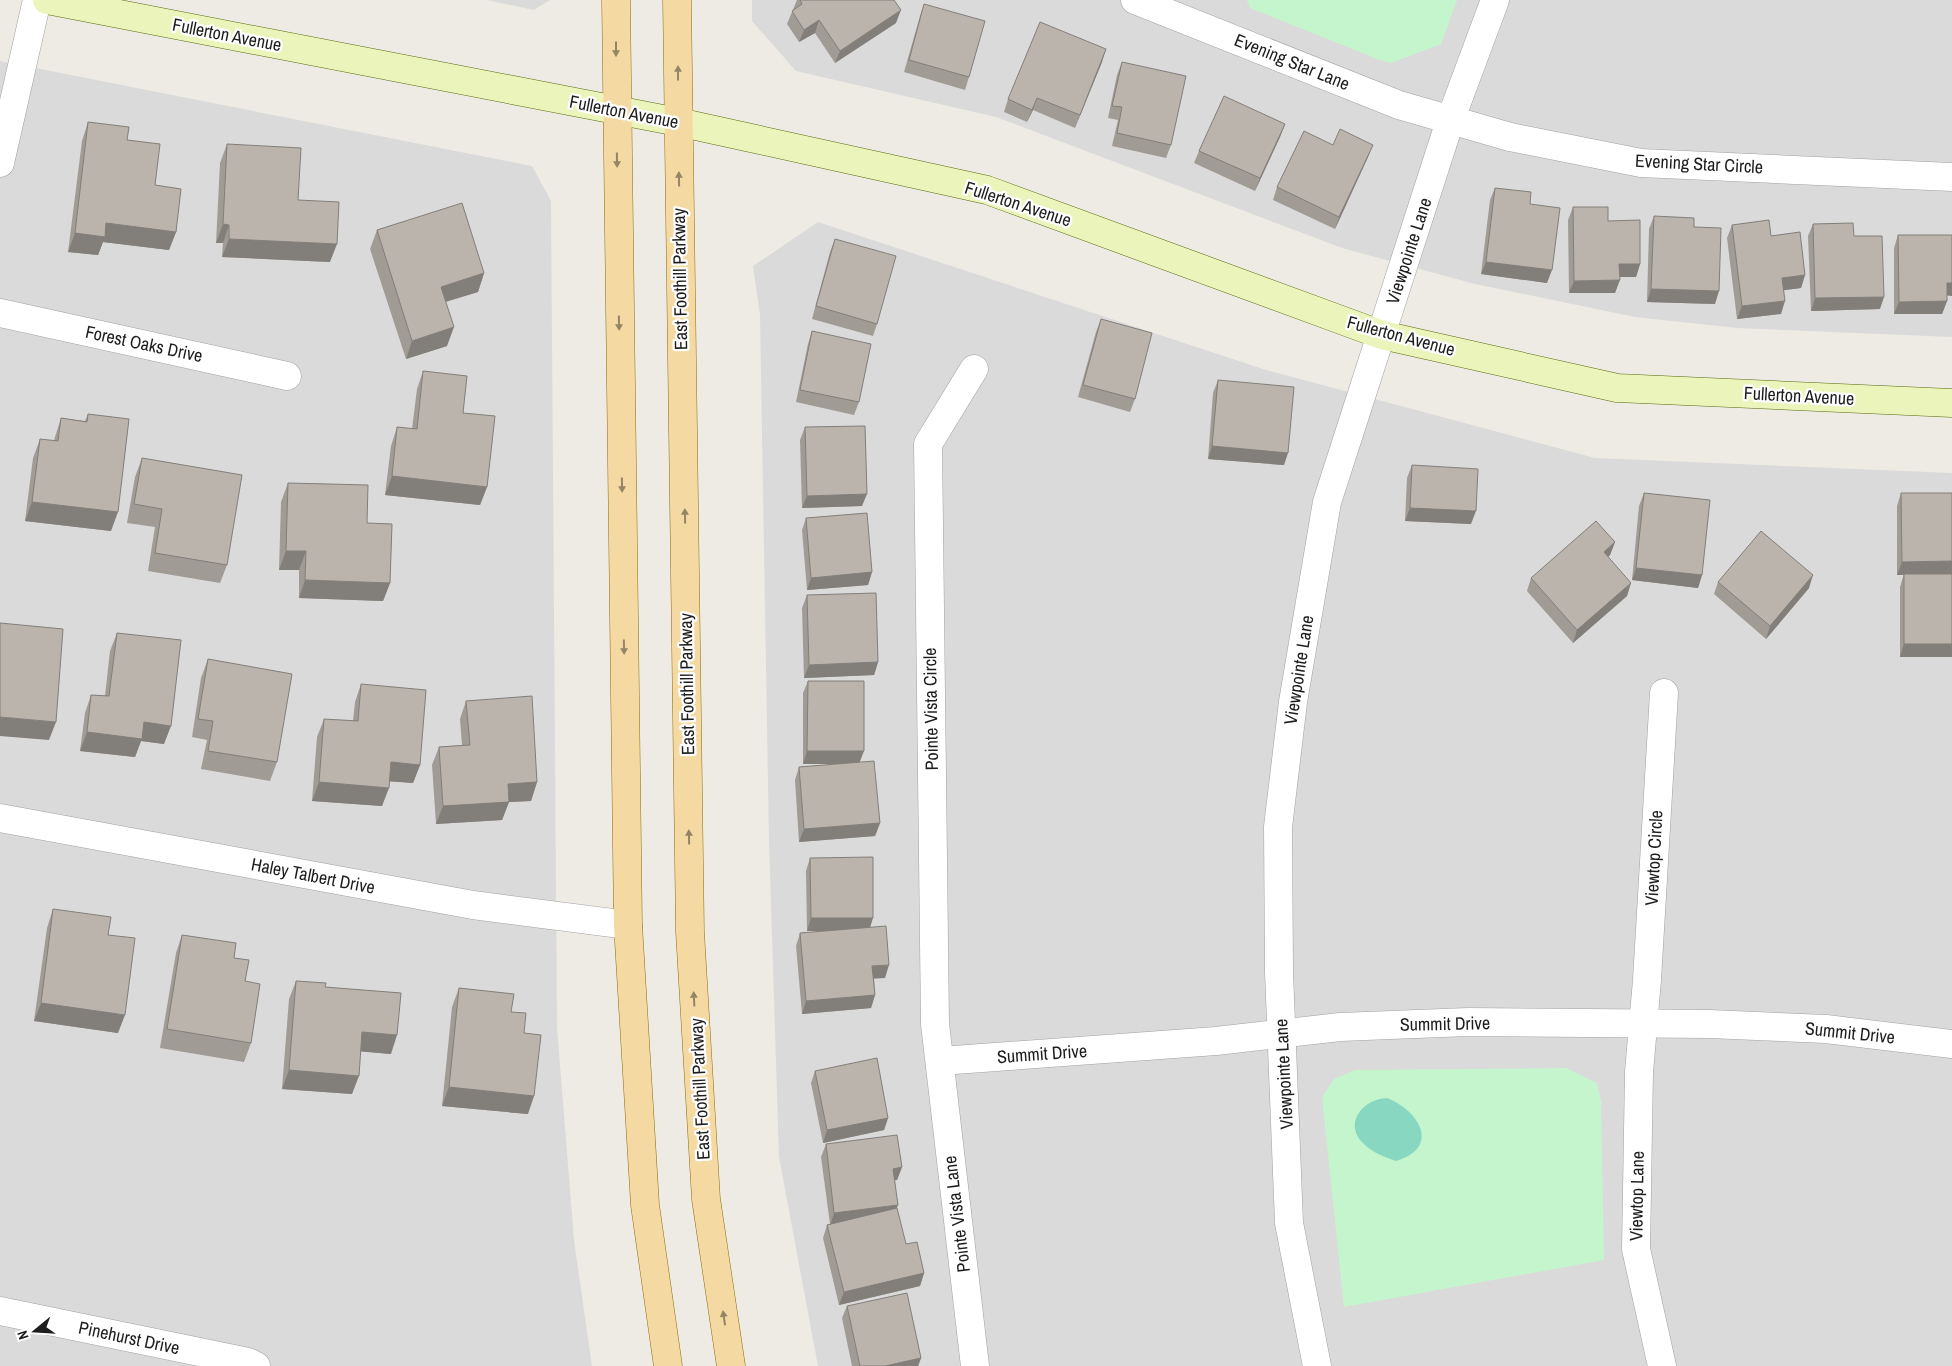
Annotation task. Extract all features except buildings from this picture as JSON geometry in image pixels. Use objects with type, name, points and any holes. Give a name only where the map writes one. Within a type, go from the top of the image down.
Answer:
[{"type":"main road","name":"Fullerton Avenue","points":[[47,0],[678,122],[987,190],[1382,335],[1617,388],[1952,403]]},
{"type":"main road","points":[[616,0],[628,925],[645,1205],[668,1366]]},
{"type":"main road","name":"East Foothill Parkway","points":[[677,0],[690,932],[706,1200],[730,1366]]},
{"type":"street","points":[[0,163],[37,0]]},
{"type":"street","name":"Evening Star Lane","points":[[1135,0],[1195,11],[1399,105],[1450,121]]},
{"type":"street","name":"Viewpointe Lane","points":[[1317,1366],[1289,1223],[1279,972],[1278,827],[1293,702],[1327,502],[1450,121],[1495,0]]},
{"type":"street","name":"Evening Star Circle","points":[[1450,121],[1510,137],[1640,163],[1952,177]]},
{"type":"street","name":"Forest Oaks Drive","points":[[0,313],[287,376]]},
{"type":"street","name":"Pointe Vista Circle","points":[[940,1062],[935,1024],[928,444],[974,369]]},
{"type":"street","name":"Viewtop Circle","points":[[1644,1023],[1664,693]]},
{"type":"street","name":"Haley Talbert Drive","points":[[0,818],[473,906],[628,925]]},
{"type":"street","name":"Summit Drive","points":[[940,1062],[1216,1041],[1282,1032],[1340,1027],[1468,1022],[1644,1023],[1826,1029],[1952,1044]]},
{"type":"street","name":"Viewtop Lane","points":[[1644,1023],[1639,1072],[1636,1249],[1662,1366]]},
{"type":"street","name":"Pointe Vista Lane","points":[[940,1062],[975,1366]]},
{"type":"street","name":"Pinehurst Drive","points":[[0,1311],[248,1362],[256,1366]]},
{"type":"shaded area","points":[[487,0],[550,0],[534,10]]},
{"type":"shaded area","points":[[752,0],[1952,0],[1952,337],[1737,328],[1635,317],[1475,284],[1342,248],[996,117],[796,71],[752,21]]},
{"type":"shaded area","points":[[0,61],[532,166],[551,201],[557,1027],[574,1240],[592,1366],[0,1366]]},
{"type":"shaded area","points":[[818,222],[1263,369],[1595,458],[1952,473],[1952,1366],[818,1366],[779,1157],[769,841],[760,315],[753,266]]},
{"type":"green space","points":[[1247,0],[1457,0],[1441,44],[1391,63],[1250,8]]},
{"type":"green space","points":[[1566,1068],[1597,1083],[1601,1101],[1604,1260],[1344,1307],[1322,1097],[1334,1079],[1355,1070]]},
{"type":"green space","points":[[1387,1098],[1409,1112],[1421,1130],[1422,1139],[1418,1148],[1410,1155],[1396,1161],[1368,1148],[1358,1137],[1355,1129],[1358,1114],[1363,1108],[1378,1099]]}]
